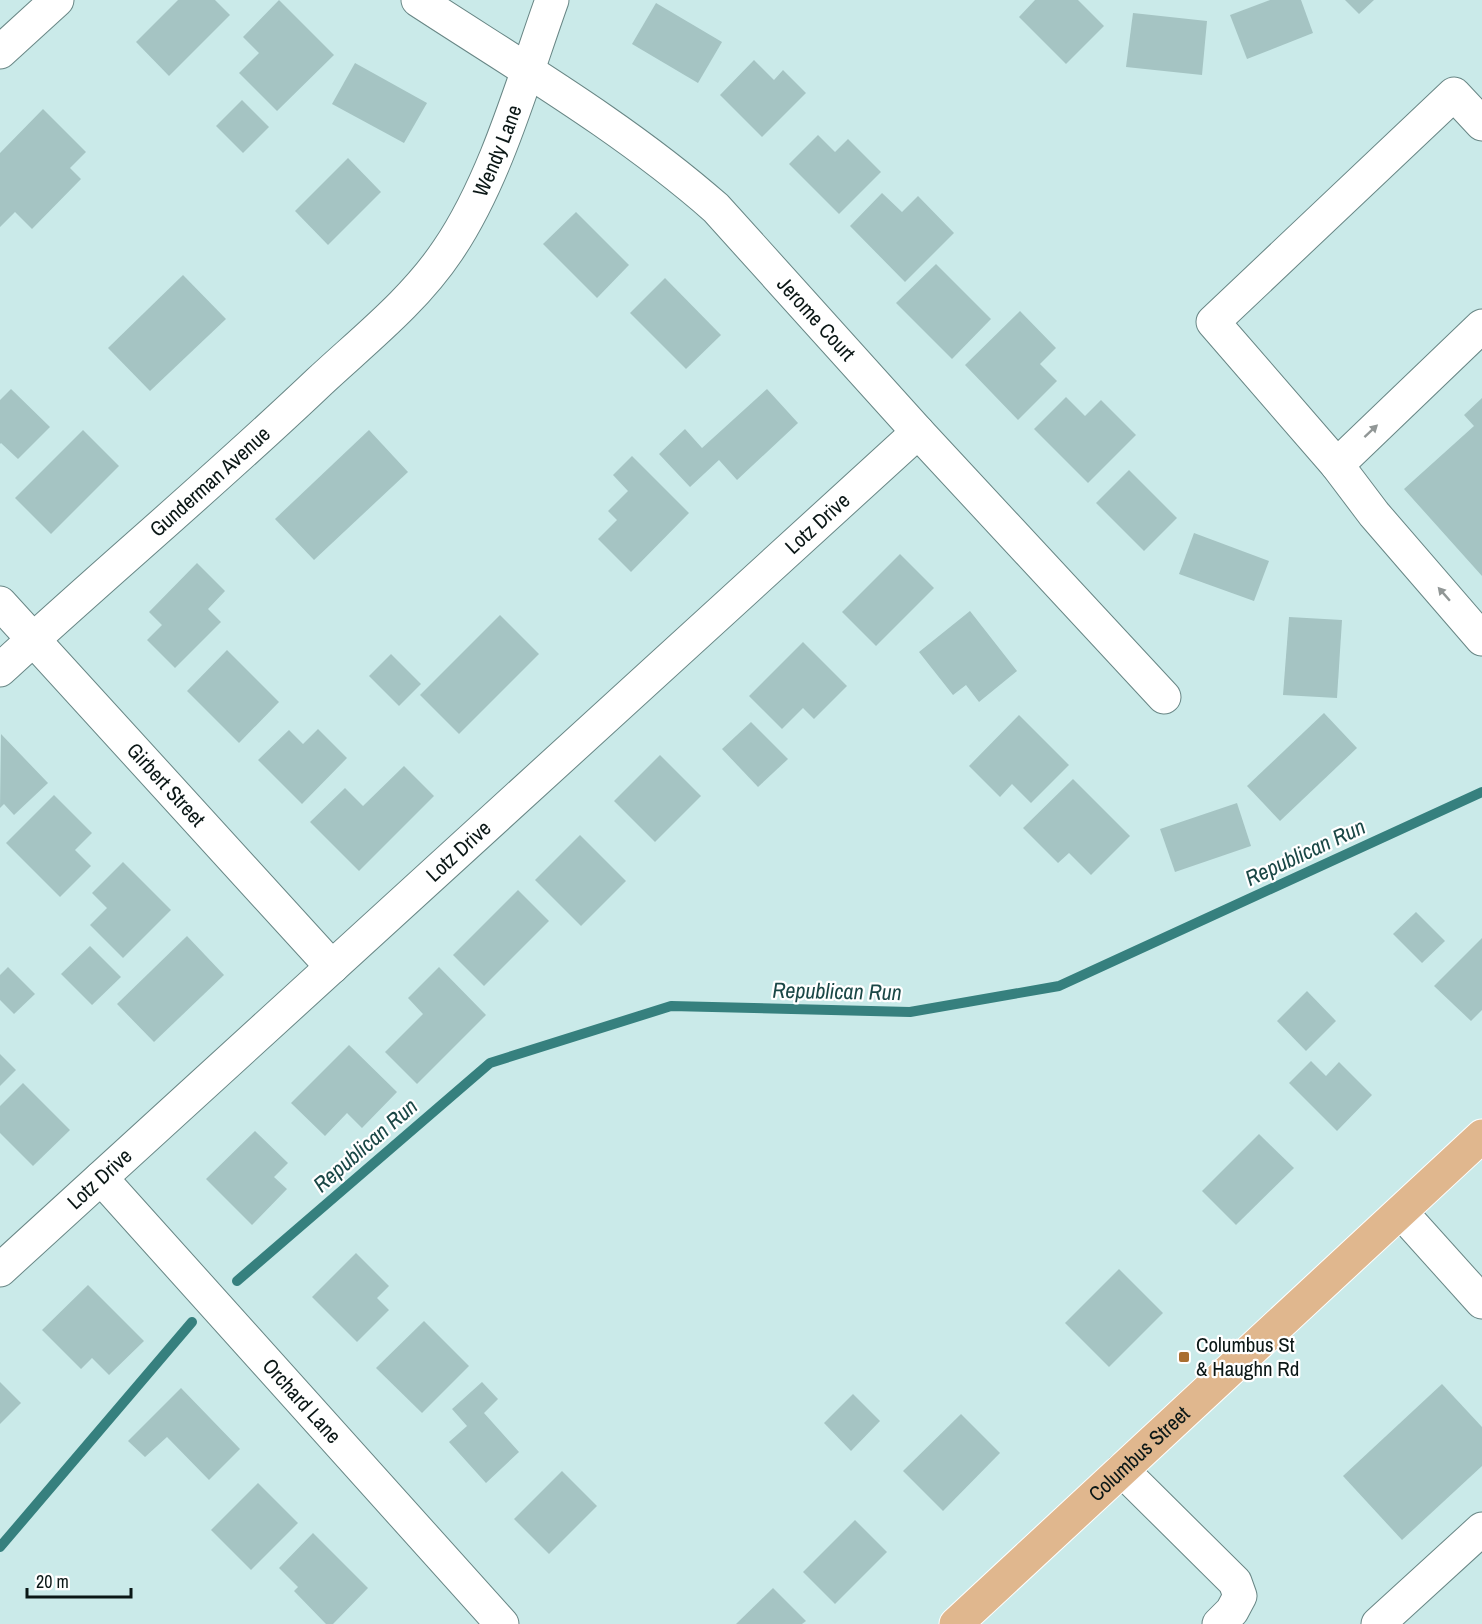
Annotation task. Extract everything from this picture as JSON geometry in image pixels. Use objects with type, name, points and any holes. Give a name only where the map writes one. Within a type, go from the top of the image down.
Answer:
[{"type":"main road","name":"Columbus Street","points":[[962,1622],[1482,1136]]},
{"type":"street","points":[[0,52],[57,0]]},
{"type":"street","name":"Jerome Court","points":[[418,0],[645,150],[716,208],[918,432],[1164,697]]},
{"type":"street","name":"Wendy Lane","points":[[417,290],[448,250],[474,207],[501,144],[552,0]]},
{"type":"street","points":[[1482,124],[1454,94],[1213,322],[1337,465],[1374,514],[1482,639]]},
{"type":"street","name":"Gunderman Avenue","points":[[0,670],[300,400],[417,290]]},
{"type":"street","points":[[1337,465],[1482,326]]},
{"type":"street","name":"Lotz Drive","points":[[4,1257],[101,1178],[918,432]]},
{"type":"street","name":"Girbert Street","points":[[0,603],[332,967]]},
{"type":"street","name":"Orchard Lane","points":[[101,1178],[501,1624]]},
{"type":"street","points":[[1401,1212],[1482,1302]]},
{"type":"street","points":[[1122,1470],[1235,1582],[1240,1596],[1232,1611],[1219,1624]]},
{"type":"street","points":[[1378,1624],[1482,1529]]},
{"type":"building","points":[[178,0],[215,0],[230,15],[169,76],[136,42]]},
{"type":"building","points":[[279,0],[334,55],[277,111],[239,73],[259,53],[243,37]]},
{"type":"building","points":[[1035,0],[1078,0],[1104,26],[1066,64],[1019,17]]},
{"type":"building","points":[[1270,0],[1301,0],[1313,33],[1247,59],[1230,15]]},
{"type":"building","points":[[1345,0],[1374,0],[1359,14]]},
{"type":"building","points":[[656,3],[722,42],[698,83],[632,44]]},
{"type":"building","points":[[1133,13],[1207,21],[1202,75],[1126,67]]},
{"type":"building","points":[[754,60],[774,80],[783,70],[806,93],[762,137],[720,95]]},
{"type":"building","points":[[355,63],[427,103],[404,143],[332,104]]},
{"type":"building","points":[[242,100],[269,127],[243,153],[216,126]]},
{"type":"building","points":[[43,109],[86,152],[70,168],[81,179],[32,229],[15,212],[0,227],[0,153]]},
{"type":"building","points":[[818,135],[835,152],[848,139],[881,172],[839,214],[789,164]]},
{"type":"building","points":[[348,158],[381,192],[328,245],[295,211]]},
{"type":"building","points":[[882,193],[902,212],[918,196],[954,233],[905,282],[850,226]]},
{"type":"building","points":[[576,212],[629,265],[597,298],[543,244]]},
{"type":"building","points":[[936,264],[991,319],[952,359],[896,303]]},
{"type":"building","points":[[183,275],[226,319],[150,391],[108,348]]},
{"type":"building","points":[[665,278],[721,335],[686,369],[630,313]]},
{"type":"building","points":[[1020,311],[1056,348],[1040,364],[1057,381],[1018,420],[965,365]]},
{"type":"building","points":[[11,389],[50,427],[18,459],[0,444],[0,400]]},
{"type":"building","points":[[767,389],[798,423],[737,480],[719,460],[690,487],[659,454],[685,429],[702,448]]},
{"type":"building","points":[[1066,397],[1085,416],[1101,400],[1136,435],[1088,483],[1034,429]]},
{"type":"building","points":[[1482,398],[1482,576],[1404,489],[1474,426],[1464,415]]},
{"type":"building","points":[[83,430],[119,466],[51,534],[15,498]]},
{"type":"building","points":[[369,430],[408,472],[314,560],[275,519]]},
{"type":"building","points":[[632,456],[689,513],[631,572],[598,539],[617,520],[608,511],[628,491],[613,475]]},
{"type":"building","points":[[1129,470],[1177,518],[1144,551],[1096,503]]},
{"type":"building","points":[[1194,533],[1269,561],[1254,601],[1179,574]]},
{"type":"building","points":[[900,554],[934,588],[876,646],[842,612]]},
{"type":"building","points":[[197,563],[225,591],[208,609],[221,622],[175,668],[147,640],[162,625],[149,612]]},
{"type":"building","points":[[970,611],[1017,671],[979,702],[966,685],[953,695],[919,652]]},
{"type":"building","points":[[500,615],[539,654],[459,734],[420,695]]},
{"type":"building","points":[[1289,617],[1342,620],[1337,698],[1283,695]]},
{"type":"building","points":[[803,642],[847,686],[814,719],[803,708],[782,729],[749,696]]},
{"type":"building","points":[[227,650],[279,702],[239,743],[187,691]]},
{"type":"building","points":[[391,654],[421,684],[399,706],[369,676]]},
{"type":"building","points":[[1324,713],[1357,748],[1280,821],[1247,786]]},
{"type":"building","points":[[1019,715],[1069,765],[1031,803],[1012,784],[1000,797],[969,766]]},
{"type":"building","points":[[751,722],[788,759],[758,787],[722,749]]},
{"type":"building","points":[[318,729],[347,758],[302,804],[258,760],[289,730],[303,744]]},
{"type":"building","points":[[1,734],[48,783],[14,815],[4,804],[0,808]]},
{"type":"building","points":[[660,755],[701,796],[655,842],[614,801]]},
{"type":"building","points":[[404,766],[434,796],[359,871],[310,822],[345,788],[363,806]]},
{"type":"building","points":[[1073,779],[1130,836],[1091,875],[1069,853],[1058,863],[1023,828]]},
{"type":"building","points":[[54,795],[92,833],[75,850],[91,866],[60,897],[6,843]]},
{"type":"building","points":[[1237,803],[1251,846],[1175,872],[1160,829]]},
{"type":"building","points":[[580,835],[626,881],[581,926],[535,880]]},
{"type":"building","points":[[123,862],[171,910],[123,958],[90,925],[107,908],[92,893]]},
{"type":"building","points":[[518,890],[549,921],[484,986],[453,955]]},
{"type":"building","points":[[1416,912],[1445,941],[1422,963],[1393,934]]},
{"type":"building","points":[[187,936],[224,975],[154,1042],[117,1004]]},
{"type":"building","points":[[1482,938],[1482,1010],[1471,1021],[1434,986]]},
{"type":"building","points":[[90,946],[121,977],[92,1005],[61,974]]},
{"type":"building","points":[[8,967],[35,994],[14,1014],[0,1000],[0,975]]},
{"type":"building","points":[[439,967],[486,1015],[417,1084],[385,1052],[423,1014],[408,998]]},
{"type":"building","points":[[1307,991],[1336,1021],[1306,1051],[1277,1021]]},
{"type":"building","points":[[349,1045],[397,1092],[362,1128],[347,1113],[325,1136],[291,1103]]},
{"type":"building","points":[[0,1054],[16,1070],[0,1086]]},
{"type":"building","points":[[1311,1061],[1326,1076],[1339,1062],[1372,1095],[1337,1131],[1289,1083]]},
{"type":"building","points":[[23,1083],[70,1130],[33,1166],[0,1133],[0,1106]]},
{"type":"building","points":[[255,1131],[288,1163],[274,1177],[287,1189],[252,1225],[206,1179]]},
{"type":"building","points":[[1259,1134],[1294,1168],[1236,1225],[1202,1191]]},
{"type":"building","points":[[356,1253],[389,1286],[377,1298],[389,1310],[357,1342],[312,1297]]},
{"type":"building","points":[[1119,1269],[1163,1313],[1109,1367],[1065,1323]]},
{"type":"building","points":[[88,1285],[144,1341],[109,1375],[92,1358],[81,1369],[42,1330]]},
{"type":"building","points":[[424,1321],[469,1366],[422,1413],[376,1368]]},
{"type":"building","points":[[0,1382],[21,1403],[0,1424]]},
{"type":"building","points":[[482,1382],[498,1399],[484,1413],[519,1452],[486,1483],[449,1442],[467,1426],[452,1409]]},
{"type":"building","points":[[1442,1384],[1482,1427],[1482,1466],[1402,1540],[1343,1476]]},
{"type":"building","points":[[181,1388],[240,1449],[209,1480],[167,1437],[145,1457],[128,1441]]},
{"type":"building","points":[[853,1394],[880,1421],[851,1451],[824,1423]]},
{"type":"building","points":[[961,1414],[1000,1453],[943,1511],[903,1471]]},
{"type":"building","points":[[562,1471],[597,1506],[549,1554],[514,1519]]},
{"type":"building","points":[[258,1483],[298,1523],[251,1570],[211,1530]]},
{"type":"building","points":[[855,1520],[887,1552],[835,1604],[803,1572]]},
{"type":"building","points":[[313,1533],[368,1588],[333,1624],[326,1624],[294,1591],[298,1587],[279,1568]]},
{"type":"building","points":[[773,1588],[806,1621],[802,1624],[736,1624]]},
{"type":"waterway","name":"Republican Run","points":[[237,1281],[490,1063],[671,1006],[910,1012],[1059,986],[1482,792]]},
{"type":"waterway","name":"Republican Run","points":[[0,1547],[192,1322]]},
{"type":"place","name":"Columbus St & Haughn Rd","points":[[1184,1357]]}]
